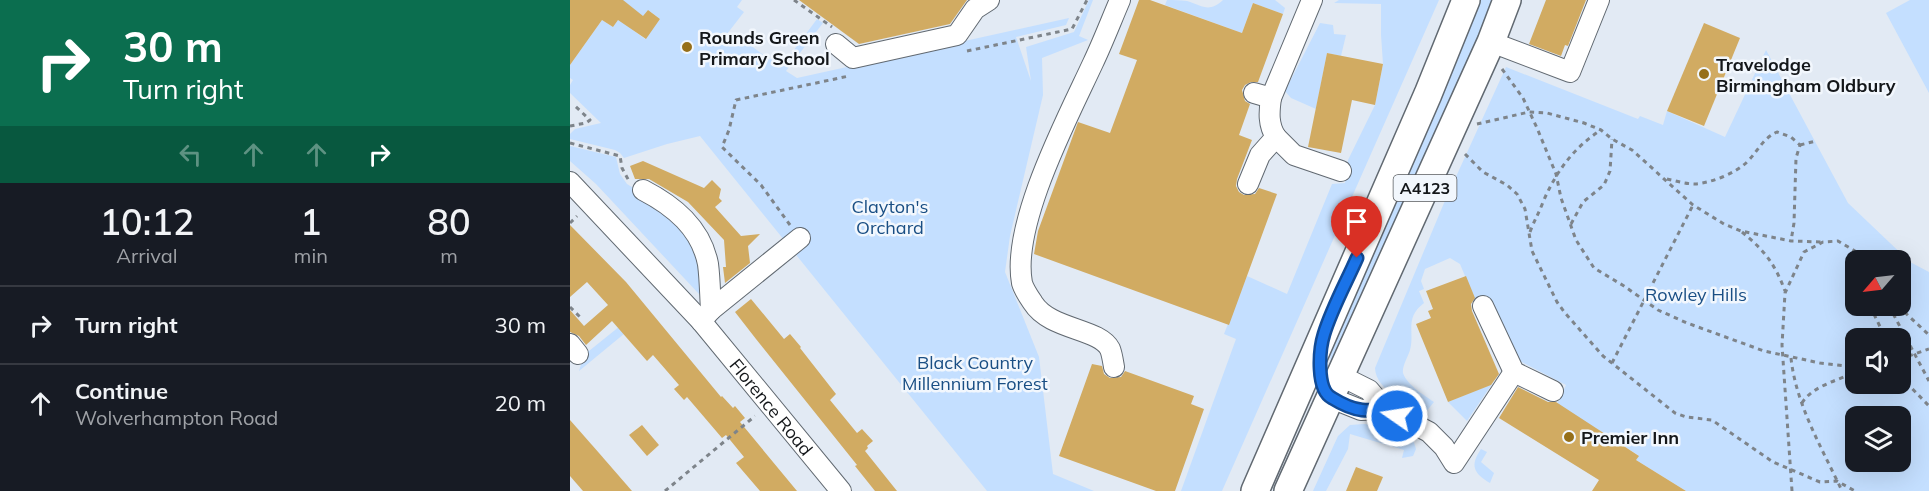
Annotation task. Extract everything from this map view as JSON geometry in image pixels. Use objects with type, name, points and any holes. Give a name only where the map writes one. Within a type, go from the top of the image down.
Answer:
[{"type":"highway","name":"A4123","points":[[1255,491],[1428,94],[1466,0]]},
{"type":"highway","name":"A4123","points":[[1288,491],[1332,387],[1491,42],[1507,0]]},
{"type":"highway","points":[[1262,491],[1278,474],[1320,390],[1332,387],[1320,360],[1323,336]]},
{"type":"street","points":[[835,37],[853,58],[957,35],[975,9],[989,0]]},
{"type":"street","points":[[1114,367],[1109,348],[1098,339],[1053,322],[1038,312],[1023,284],[1021,255],[1030,210],[1063,124],[1120,0]]},
{"type":"street","points":[[1312,0],[1263,96],[1272,130],[1294,155],[1341,171]]},
{"type":"street","points":[[1491,42],[1570,72],[1599,0]]},
{"type":"street","points":[[1248,184],[1260,155],[1276,137]]},
{"type":"street","name":"Florence Road","points":[[570,182],[706,316],[841,491]]},
{"type":"street","points":[[643,190],[678,212],[691,226],[701,243],[708,264],[706,316]]},
{"type":"street","points":[[706,316],[800,238]]},
{"type":"street","points":[[1483,306],[1514,372],[1553,391]]},
{"type":"street","points":[[1332,387],[1361,410],[1385,409],[1428,432],[1444,447],[1454,463],[1514,372]]},
{"type":"path","points":[[794,0],[835,37]]},
{"type":"path","points":[[1501,67],[1529,112],[1556,174],[1576,240],[1594,268],[1624,286],[1644,302],[1687,323],[1782,356],[1845,366]]},
{"type":"path","points":[[736,100],[729,130],[722,147],[761,185],[800,238]]},
{"type":"path","points":[[570,126],[590,120],[574,105]]},
{"type":"path","points":[[1476,124],[1529,112],[1547,113],[1584,123],[1601,130],[1632,150],[1693,205],[1724,224],[1741,231],[1791,241],[1838,241],[1853,250]]},
{"type":"path","points":[[1530,234],[1534,219],[1556,174],[1580,146],[1601,130]]},
{"type":"path","points":[[1664,179],[1698,183],[1727,174],[1745,164],[1766,138],[1778,132],[1791,137],[1800,145]]},
{"type":"path","points":[[1571,224],[1583,202],[1604,185],[1610,171],[1612,139]]},
{"type":"path","points":[[1800,145],[1816,141]]},
{"type":"path","points":[[570,143],[620,156],[627,179],[643,190]]},
{"type":"path","points":[[1791,241],[1794,223],[1796,158],[1800,145]]},
{"type":"path","points":[[1463,153],[1483,172],[1507,185],[1517,194],[1525,209],[1532,251],[1557,302],[1593,346],[1612,363],[1675,413],[1686,417],[1713,420],[1736,435],[1757,453],[1790,470],[1820,482],[1837,481],[1856,491]]},
{"type":"path","points":[[1612,363],[1693,205]]},
{"type":"path","points":[[1741,231],[1766,253],[1779,275],[1785,293],[1782,356],[1792,491]]},
{"type":"path","points":[[1785,293],[1804,252],[1823,242]]},
{"type":"path","points":[[570,307],[581,318]]},
{"type":"path","points":[[1894,316],[1929,381]]},
{"type":"path","points":[[1909,316],[1929,335]]},
{"type":"path","points":[[1911,356],[1929,349]]},
{"type":"path","points":[[1791,358],[1797,390],[1819,444],[1842,491]]},
{"type":"path","points":[[1802,403],[1806,397],[1825,385],[1845,377]]},
{"type":"path","points":[[1911,387],[1929,406]]},
{"type":"path","points":[[665,491],[759,413]]},
{"type":"green space","points":[[616,0],[742,0],[737,7],[744,12],[727,34],[737,35],[770,60],[778,50],[788,58],[817,19],[823,23],[786,71],[797,78],[1069,18],[1066,25],[1016,37],[1031,81],[1026,47],[1074,32],[1089,0],[1093,0],[1079,36],[1088,40],[1042,58],[1043,95],[1010,236],[1005,272],[1039,357],[1053,474],[1094,491],[987,491],[700,136],[624,158],[615,150],[570,139],[570,134],[575,129],[601,123],[570,93],[573,80],[570,78],[570,65],[602,20],[613,27],[626,8]],"holes":[[[648,10],[660,19],[645,39],[633,30]]]},
{"type":"green space","points":[[1167,0],[1187,1],[1210,7],[1223,0],[1275,0],[1285,8],[1283,14],[1253,3],[1242,33],[1165,5]]},
{"type":"green space","points":[[1339,0],[1439,0],[1222,491],[1181,491],[1236,339],[1224,334],[1247,276],[1287,294],[1332,184],[1345,183],[1348,160],[1375,105],[1383,64],[1381,4],[1334,3]]},
{"type":"green space","points":[[1479,0],[1497,0],[1332,372],[1330,354],[1334,333],[1403,190]]},
{"type":"green space","points":[[1910,0],[1929,0],[1929,93],[1886,13]]},
{"type":"green space","points":[[1320,23],[1333,25],[1334,34],[1346,35],[1341,56],[1327,53],[1316,109],[1291,98],[1285,91]]},
{"type":"green space","name":"Rowley Hills","points":[[1766,50],[1848,203],[1897,250],[1845,250],[1845,316],[1911,316],[1911,263],[1929,272],[1929,491],[1686,491],[1636,460],[1638,455],[1557,404],[1566,385],[1518,360],[1490,299],[1477,305],[1460,264],[1450,258],[1425,269],[1421,281],[1424,289],[1419,291],[1424,303],[1414,314],[1412,320],[1410,350],[1403,370],[1412,386],[1434,402],[1425,413],[1394,395],[1381,383],[1375,368],[1444,203],[1506,67],[1638,119],[1640,116],[1663,125],[1667,111],[1725,137]]},
{"type":"green space","points":[[570,146],[616,157],[620,174],[627,184],[659,204],[696,244],[704,290],[699,294],[596,184],[570,161]]},
{"type":"green space","points":[[630,318],[636,324],[579,371],[586,348],[589,351]]},
{"type":"green space","points":[[1492,384],[1467,421],[1448,402]]},
{"type":"green space","points":[[1350,425],[1382,426],[1412,436],[1416,449],[1413,456],[1402,458],[1404,450],[1350,434],[1348,449],[1326,491],[1313,491],[1338,436]]},
{"type":"green space","points":[[1481,449],[1487,452],[1481,462],[1494,473],[1490,483],[1480,476],[1475,468],[1475,460]]},
{"type":"building","points":[[570,0],[623,0],[643,16],[648,10],[660,19],[646,39],[618,20],[613,27],[602,20],[570,65]]},
{"type":"building","points":[[799,0],[967,0],[950,24],[859,44]]},
{"type":"building","points":[[1139,0],[1150,0],[1242,33],[1253,3],[1283,14],[1258,82],[1245,85],[1242,90],[1245,101],[1250,104],[1239,135],[1252,140],[1236,186],[1244,195],[1255,194],[1259,188],[1277,194],[1229,325],[1034,254],[1038,231],[1078,122],[1110,133],[1137,60],[1119,54]]},
{"type":"building","points":[[1546,0],[1586,0],[1568,46],[1565,45],[1561,56],[1529,44]]},
{"type":"building","name":"Travelodge Birmingham Oldbury","points":[[1704,23],[1740,38],[1704,126],[1667,111]]},
{"type":"building","points":[[1327,53],[1383,64],[1375,105],[1352,100],[1341,153],[1308,147]]},
{"type":"building","points":[[643,161],[704,188],[712,180],[721,189],[719,198],[722,201],[715,207],[741,236],[760,234],[748,246],[750,263],[725,283],[724,240],[688,202],[649,179],[635,179],[630,166]]},
{"type":"building","points":[[570,225],[626,282],[721,397],[733,408],[735,406],[745,418],[740,422],[797,491],[760,491],[736,463],[744,457],[726,435],[722,438],[687,397],[684,400],[674,389],[679,385],[653,355],[647,361],[612,321],[586,345],[579,336],[570,332],[570,310],[584,326],[608,305],[587,282],[570,297]]},
{"type":"building","points":[[1466,276],[1475,298],[1471,304],[1472,311],[1499,374],[1491,385],[1448,402],[1416,324],[1431,318],[1428,311],[1433,309],[1426,291]]},
{"type":"building","points":[[751,299],[784,339],[790,334],[801,347],[836,394],[830,400],[857,433],[862,429],[873,441],[865,451],[897,491],[875,491],[855,466],[857,465],[735,312]]},
{"type":"building","points":[[1092,364],[1102,366],[1104,374],[1110,378],[1121,377],[1125,371],[1194,396],[1191,404],[1204,409],[1175,491],[1156,491],[1059,456]]},
{"type":"building","name":"Premier Inn","points":[[1518,387],[1548,402],[1556,402],[1639,456],[1636,460],[1686,491],[1592,491],[1599,480],[1499,418]]},
{"type":"building","points":[[570,420],[632,491],[583,491],[570,476]]},
{"type":"building","points":[[642,425],[659,445],[647,456],[629,435]]},
{"type":"building","points":[[1356,467],[1383,477],[1377,491],[1346,491]]},
{"type":"place","name":"Rounds Green Primary School","points":[[687,47]]},
{"type":"place","name":"Travelodge Birmingham Oldbury","points":[[1704,74]]},
{"type":"place","name":"Premier Inn","points":[[1569,437]]},
{"type":"route","points":[[1357,258],[1323,336],[1320,360],[1324,393],[1361,410],[1385,409],[1397,416]]},
{"type":"park label","name":"Clayton's Orchard","points":[[890,216]]},
{"type":"park label","name":"Black Country Millennium Forest","points":[[975,372]]}]
